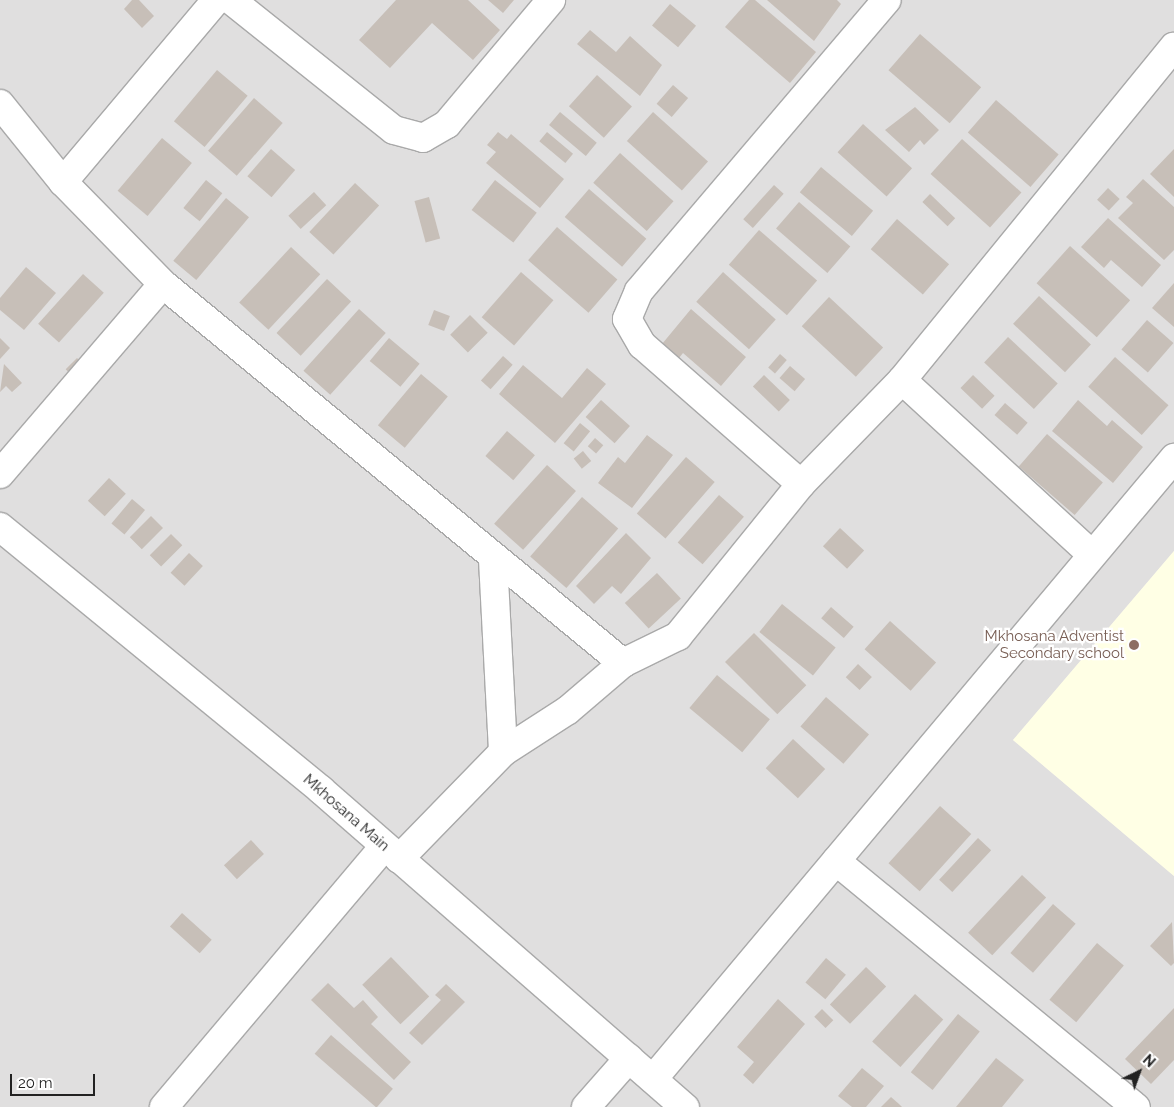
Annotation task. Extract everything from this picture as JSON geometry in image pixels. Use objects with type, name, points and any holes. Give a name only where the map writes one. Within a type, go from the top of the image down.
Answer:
[{"type":"street","points":[[63,182],[216,0]]},
{"type":"street","points":[[232,0],[394,130],[423,138],[447,124],[551,0]]},
{"type":"street","points":[[801,484],[642,345],[627,319],[639,291],[887,0]]},
{"type":"street","points":[[164,1107],[391,854],[503,752],[568,710],[623,663],[678,636],[801,484],[902,380],[1174,47]]},
{"type":"street","points":[[0,104],[63,182],[163,284],[493,560],[623,663]]},
{"type":"street","points":[[0,474],[163,284]]},
{"type":"street","points":[[902,380],[1092,555]]},
{"type":"street","points":[[653,1080],[1174,458]]},
{"type":"street","name":"Mkhosana Main","points":[[0,527],[321,790],[391,854],[685,1107]]},
{"type":"street","points":[[493,560],[503,752]]},
{"type":"street","points":[[836,861],[1136,1107]]},
{"type":"street","points":[[586,1107],[629,1058]]},
{"type":"shaded area","points":[[0,0],[1174,0],[1174,551],[1013,740],[1174,876],[1174,1107],[0,1107]]},
{"type":"shaded area","name":"Mkhosana Adventist Secondary school","points":[[1174,551],[1174,876],[1013,740]]},
{"type":"building","points":[[132,0],[139,0],[154,16],[142,28],[124,9]]},
{"type":"building","points":[[396,0],[468,0],[500,30],[473,60],[432,23],[390,68],[359,40]]},
{"type":"building","points":[[488,0],[514,0],[503,13]]},
{"type":"building","points":[[749,0],[755,0],[816,52],[790,83],[725,27]]},
{"type":"building","points":[[767,0],[837,0],[841,4],[814,41]]},
{"type":"building","points":[[670,4],[696,26],[678,47],[652,25]]},
{"type":"building","points":[[590,30],[616,52],[630,36],[662,65],[640,96],[577,44]]},
{"type":"building","points":[[920,34],[981,87],[950,123],[889,70]]},
{"type":"building","points":[[217,70],[248,96],[205,147],[174,121]]},
{"type":"building","points":[[597,75],[632,106],[604,138],[569,106]]},
{"type":"building","points":[[673,85],[688,98],[672,117],[657,104]]},
{"type":"building","points":[[254,98],[283,123],[237,176],[208,151]]},
{"type":"building","points":[[996,100],[1059,154],[1030,187],[968,132]]},
{"type":"building","points":[[915,107],[939,130],[924,145],[920,140],[909,152],[885,130]]},
{"type":"building","points":[[560,112],[597,143],[586,156],[549,125]]},
{"type":"building","points":[[653,112],[708,162],[682,190],[627,141]]},
{"type":"building","points":[[863,124],[912,168],[887,196],[838,152]]},
{"type":"building","points":[[498,132],[507,139],[511,134],[564,179],[540,208],[486,163],[496,152],[487,145]]},
{"type":"building","points":[[547,132],[573,154],[565,163],[539,141]]},
{"type":"building","points":[[162,138],[192,163],[148,216],[118,191]]},
{"type":"building","points":[[962,139],[1021,193],[990,227],[931,174]]},
{"type":"building","points":[[271,149],[295,170],[272,197],[247,176]]},
{"type":"building","points":[[1174,149],[1174,197],[1150,174]]},
{"type":"building","points":[[620,153],[674,201],[647,231],[593,183]]},
{"type":"building","points":[[821,167],[873,211],[852,236],[800,192]]},
{"type":"building","points":[[1143,179],[1174,207],[1174,250],[1164,260],[1118,218],[1133,203],[1126,197]]},
{"type":"building","points":[[206,180],[222,193],[200,221],[183,208]]},
{"type":"building","points":[[495,180],[537,213],[513,243],[472,210]]},
{"type":"building","points":[[355,183],[379,206],[333,255],[309,232]]},
{"type":"building","points":[[774,185],[784,194],[753,228],[743,219]]},
{"type":"building","points":[[1108,188],[1120,199],[1109,211],[1097,200]]},
{"type":"building","points":[[589,189],[646,239],[622,267],[565,217]]},
{"type":"building","points":[[314,192],[326,205],[301,229],[288,216]]},
{"type":"building","points":[[930,194],[955,218],[948,226],[922,202]]},
{"type":"building","points":[[429,197],[440,239],[426,242],[415,201]]},
{"type":"building","points":[[226,198],[249,217],[196,280],[173,261]]},
{"type":"building","points":[[799,202],[850,247],[827,273],[776,228]]},
{"type":"building","points":[[1108,218],[1161,265],[1142,287],[1111,260],[1104,268],[1081,247]]},
{"type":"building","points":[[897,219],[949,264],[923,294],[871,249]]},
{"type":"building","points":[[557,227],[617,279],[589,313],[528,260]]},
{"type":"building","points":[[759,230],[817,281],[787,315],[729,265]]},
{"type":"building","points":[[1070,246],[1130,300],[1097,337],[1037,283]]},
{"type":"building","points":[[291,247],[320,274],[268,330],[239,303]]},
{"type":"building","points":[[26,267],[56,293],[24,330],[0,310],[0,298]]},
{"type":"building","points":[[521,272],[553,300],[514,345],[482,317]]},
{"type":"building","points":[[723,272],[776,320],[749,349],[696,302]]},
{"type":"building","points":[[83,274],[104,293],[59,343],[38,324]]},
{"type":"building","points":[[327,279],[351,302],[301,356],[277,333]]},
{"type":"building","points":[[1174,283],[1174,327],[1152,308]]},
{"type":"building","points":[[1039,296],[1091,344],[1065,372],[1013,324]]},
{"type":"building","points":[[829,297],[883,347],[856,377],[802,326]]},
{"type":"building","points":[[359,309],[386,333],[330,395],[303,371]]},
{"type":"building","points":[[691,309],[746,357],[721,386],[683,353],[679,358],[662,344]]},
{"type":"building","points":[[434,310],[450,316],[444,331],[428,325]]},
{"type":"building","points":[[470,315],[488,333],[468,352],[450,335]]},
{"type":"building","points":[[1147,320],[1173,343],[1148,372],[1121,349]]},
{"type":"building","points":[[1008,337],[1058,383],[1034,409],[984,363]]},
{"type":"building","points":[[0,338],[10,348],[0,359]]},
{"type":"building","points":[[389,338],[420,364],[400,387],[370,361]]},
{"type":"building","points":[[780,354],[787,360],[775,373],[768,368]]},
{"type":"building","points":[[503,356],[513,365],[491,389],[481,381]]},
{"type":"building","points":[[1115,357],[1169,405],[1142,435],[1088,387]]},
{"type":"building","points":[[77,358],[80,361],[69,372],[66,369]]},
{"type":"building","points":[[4,364],[22,383],[12,392],[6,386],[0,392]]},
{"type":"building","points":[[523,365],[562,398],[587,368],[606,384],[555,443],[499,394]]},
{"type":"building","points":[[790,366],[805,379],[795,391],[780,378]]},
{"type":"building","points":[[421,374],[448,396],[405,448],[378,425]]},
{"type":"building","points":[[764,375],[790,400],[779,412],[753,387]]},
{"type":"building","points":[[973,375],[995,396],[982,409],[960,388]]},
{"type":"building","points":[[601,400],[630,426],[615,443],[586,417]]},
{"type":"building","points":[[1078,400],[1107,426],[1112,420],[1143,447],[1113,483],[1052,431]]},
{"type":"building","points":[[1005,403],[1028,423],[1017,435],[995,415]]},
{"type":"building","points":[[580,423],[590,431],[574,451],[564,443]]},
{"type":"building","points":[[507,431],[535,455],[513,480],[485,456]]},
{"type":"building","points":[[1047,434],[1103,483],[1075,515],[1019,466]]},
{"type":"building","points":[[647,435],[673,455],[632,508],[598,483],[618,457],[625,463]]},
{"type":"building","points":[[595,438],[603,445],[596,454],[588,446]]},
{"type":"building","points":[[583,451],[591,461],[582,469],[574,459]]},
{"type":"building","points":[[686,457],[715,482],[665,539],[637,514]]},
{"type":"building","points":[[547,465],[576,491],[523,550],[494,524]]},
{"type":"building","points":[[109,478],[126,494],[105,516],[88,501]]},
{"type":"building","points":[[719,495],[744,517],[703,564],[678,543]]},
{"type":"building","points":[[582,497],[618,528],[566,588],[530,557]]},
{"type":"building","points":[[132,499],[145,510],[124,534],[111,524]]},
{"type":"building","points":[[151,516],[163,528],[142,549],[130,537]]},
{"type":"building","points":[[840,528],[864,551],[847,569],[823,546]]},
{"type":"building","points":[[626,533],[651,558],[621,594],[612,586],[594,604],[576,586]]},
{"type":"building","points":[[171,534],[182,545],[161,567],[150,555]]},
{"type":"building","points":[[189,553],[203,566],[184,586],[171,573]]},
{"type":"building","points":[[657,573],[681,599],[649,629],[625,603]]},
{"type":"building","points":[[782,604],[836,647],[813,675],[759,632]]},
{"type":"building","points":[[831,607],[854,627],[844,638],[821,618]]},
{"type":"building","points":[[890,621],[936,662],[911,691],[865,649]]},
{"type":"building","points":[[754,633],[806,685],[777,714],[725,662]]},
{"type":"building","points":[[858,664],[872,677],[860,690],[846,677]]},
{"type":"building","points":[[717,675],[770,719],[742,752],[689,708]]},
{"type":"building","points":[[826,697],[869,734],[843,764],[800,726]]},
{"type":"building","points":[[793,739],[825,769],[798,798],[766,768]]},
{"type":"building","points":[[940,806],[971,834],[920,891],[888,863]]},
{"type":"building","points":[[978,838],[991,850],[952,892],[939,880]]},
{"type":"building","points":[[251,840],[264,854],[237,879],[224,865]]},
{"type":"building","points":[[1022,875],[1046,898],[992,955],[968,933]]},
{"type":"building","points":[[1053,904],[1076,924],[1033,973],[1010,953]]},
{"type":"building","points":[[182,913],[212,940],[200,953],[170,926]]},
{"type":"building","points":[[1172,922],[1174,963],[1171,966],[1150,946]]},
{"type":"building","points":[[1097,943],[1124,965],[1076,1022],[1049,1000]]},
{"type":"building","points":[[391,957],[429,997],[400,1024],[362,985]]},
{"type":"building","points":[[826,958],[846,975],[825,999],[805,983]]},
{"type":"building","points":[[866,967],[886,986],[850,1024],[830,1004]]},
{"type":"building","points":[[328,983],[354,1008],[363,1000],[378,1017],[371,1024],[411,1062],[394,1080],[311,1000]]},
{"type":"building","points":[[446,984],[465,1002],[422,1045],[409,1033],[441,1000],[435,995]]},
{"type":"building","points":[[915,994],[943,1019],[900,1067],[872,1042]]},
{"type":"building","points":[[778,999],[805,1024],[753,1084],[743,1075],[754,1062],[737,1047]]},
{"type":"building","points":[[1174,1008],[1174,1060],[1151,1084],[1125,1059]]},
{"type":"building","points":[[822,1009],[833,1020],[826,1028],[814,1017]]},
{"type":"building","points":[[958,1014],[980,1032],[933,1090],[911,1072]]},
{"type":"building","points":[[331,1035],[393,1089],[376,1107],[315,1054]]},
{"type":"building","points":[[996,1058],[1024,1080],[1002,1107],[956,1107]]},
{"type":"building","points":[[862,1068],[884,1086],[866,1107],[852,1107],[838,1096]]},
{"type":"building","points":[[891,1097],[899,1104],[902,1107],[881,1107]]},
{"type":"place","name":"Mkhosana Adventist Secondary school","points":[[1134,645]]}]
